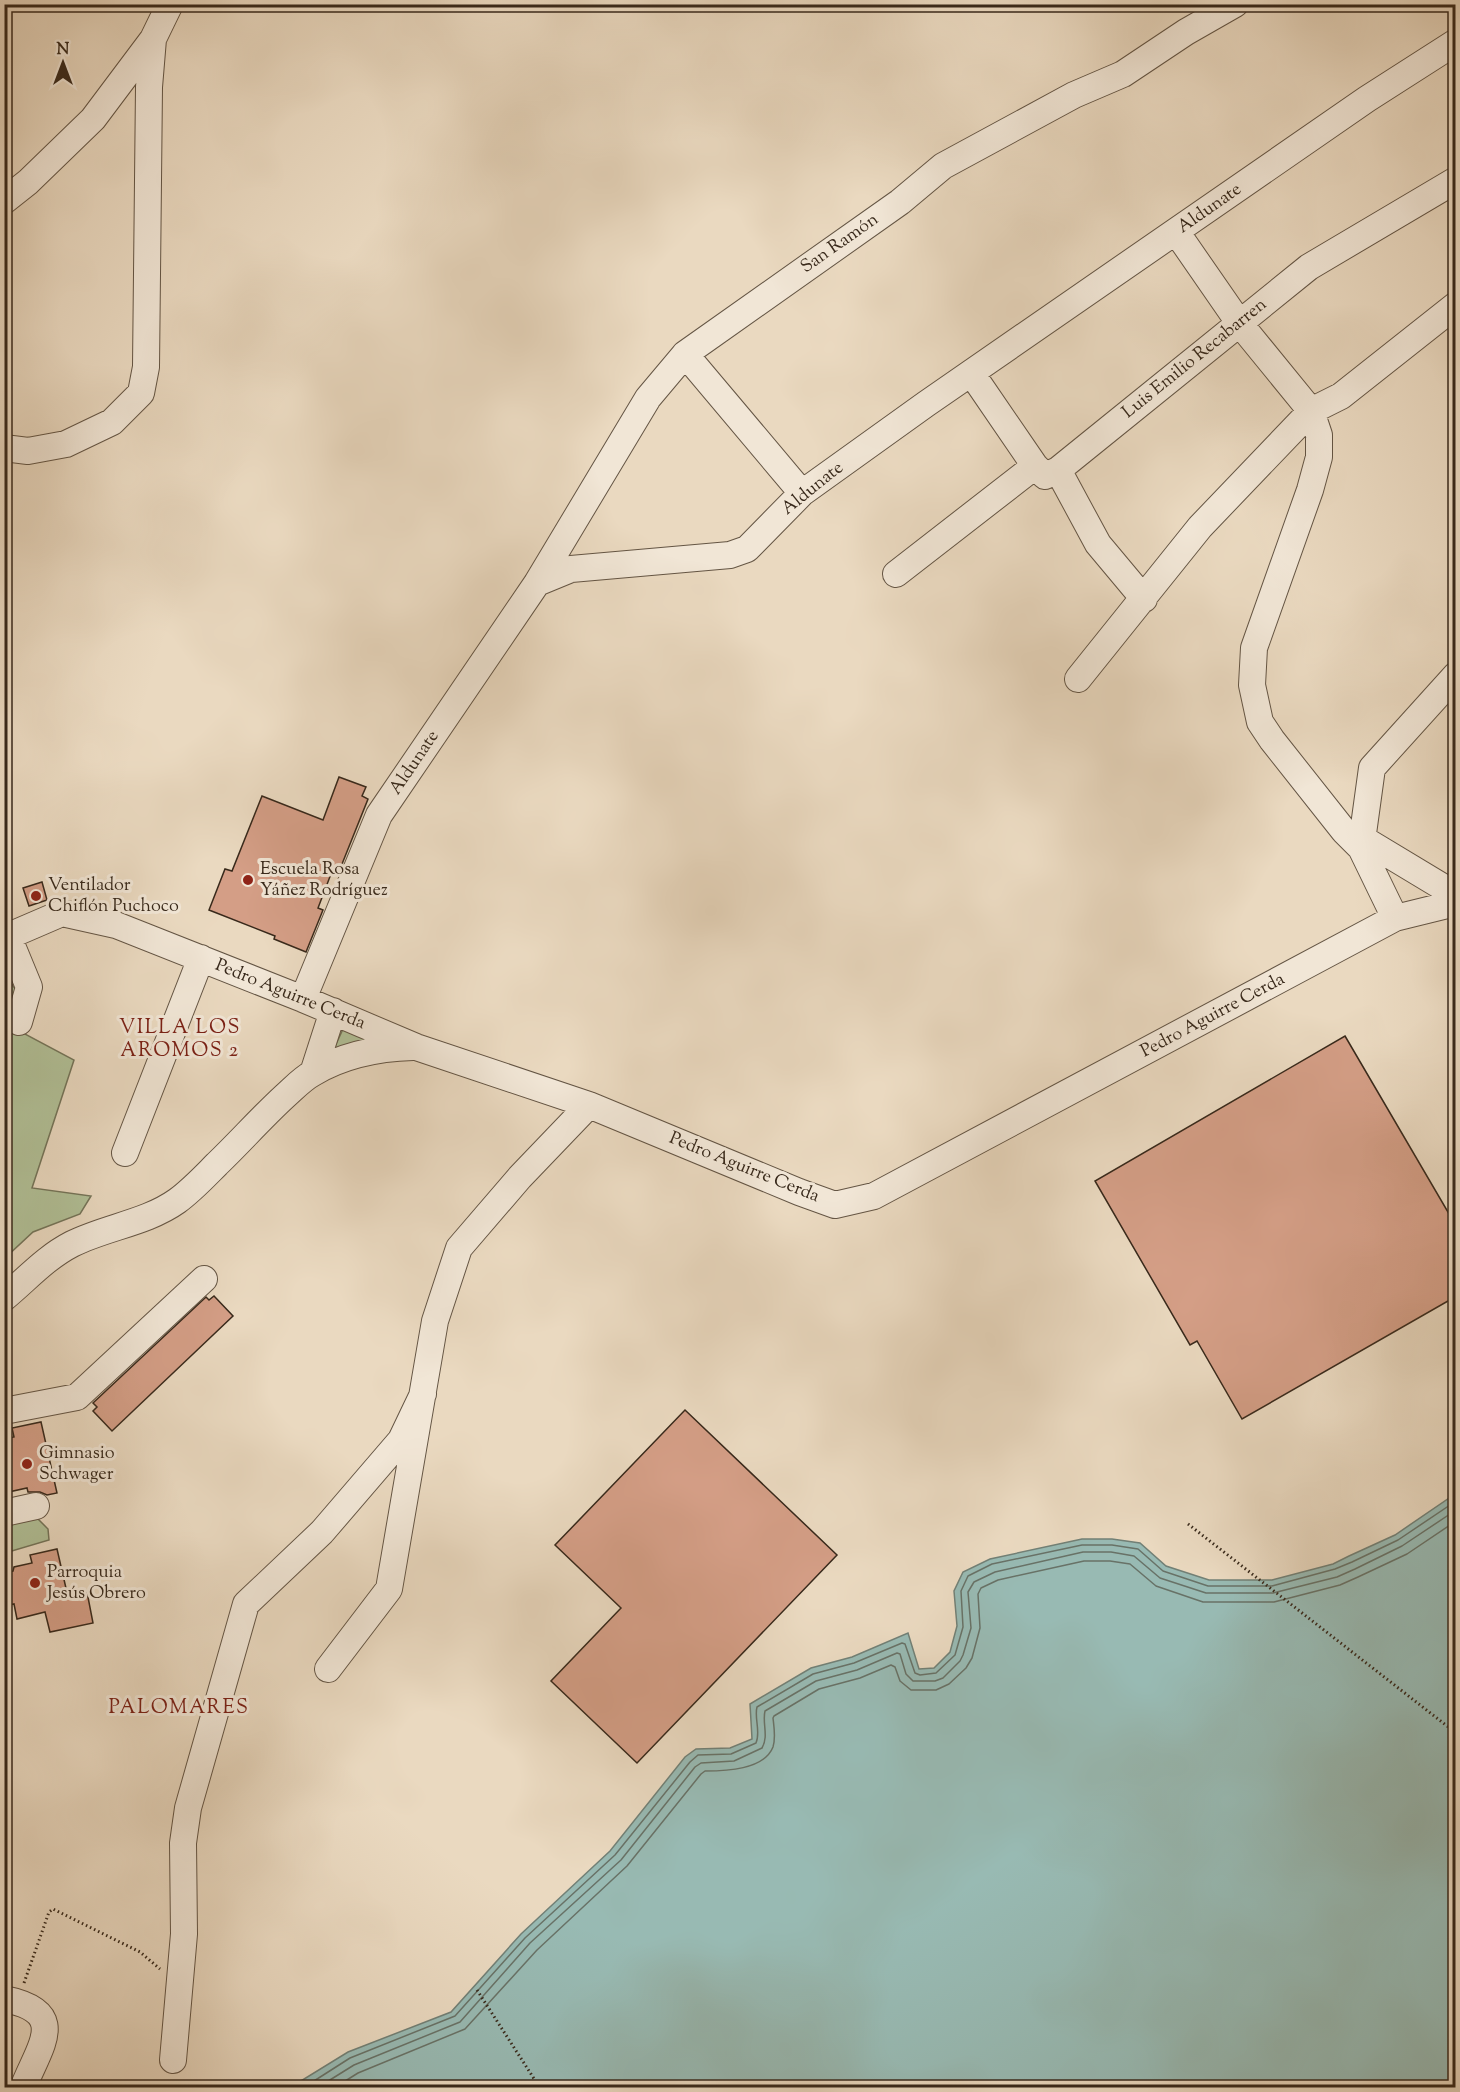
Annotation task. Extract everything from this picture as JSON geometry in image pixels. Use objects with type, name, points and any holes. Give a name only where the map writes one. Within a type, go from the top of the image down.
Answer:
[{"type":"street","points":[[4,201],[28,182],[93,119],[153,39],[170,4]]},
{"type":"street","name":"San Ramón","points":[[537,583],[648,398],[685,354],[900,202],[943,166],[1074,95],[1123,74],[1186,32],[1235,4]]},
{"type":"street","points":[[4,448],[28,452],[66,444],[112,422],[141,393],[146,366],[148,87],[153,39]]},
{"type":"street","name":"Aldunate","points":[[303,999],[380,815],[537,583],[571,569],[730,555],[747,549],[802,493],[1367,99],[1455,42]]},
{"type":"street","name":"Luis Emilio Recabarren","points":[[896,574],[1046,468],[1240,324],[1309,267],[1455,180]]},
{"type":"street","points":[[1177,233],[1240,324],[1311,411],[1319,435],[1319,457],[1310,490],[1254,648],[1252,685],[1260,722],[1344,831],[1362,844],[1455,895]]},
{"type":"street","points":[[1078,679],[1200,526],[1311,411],[1341,396],[1455,305]]},
{"type":"street","points":[[685,354],[802,493]]},
{"type":"street","points":[[972,374],[1046,468],[1098,544],[1144,599]]},
{"type":"street","points":[[1395,918],[1362,844],[1372,768],[1455,675]]},
{"type":"street","name":"Pedro Aguirre Cerda","points":[[6,937],[62,913],[116,925],[333,1011],[416,1047],[589,1106],[835,1205],[874,1196],[1395,918],[1455,903]]},
{"type":"street","points":[[6,937],[28,987],[19,1022]]},
{"type":"street","points":[[125,1153],[201,958]]},
{"type":"street","points":[[313,1072],[333,1011]]},
{"type":"street","points":[[4,1298],[38,1266],[72,1244],[152,1215],[176,1202],[227,1154],[259,1119],[313,1072],[351,1056],[373,1050],[416,1047]]},
{"type":"street","points":[[328,1669],[388,1589],[435,1321],[459,1248],[520,1177],[589,1106]]},
{"type":"street","points":[[4,1411],[76,1397],[204,1279]]},
{"type":"street","points":[[173,2060],[184,1934],[183,1843],[188,1808],[246,1604],[322,1532],[401,1440],[423,1394]]},
{"type":"street","points":[[4,1513],[36,1506]]},
{"type":"street","points":[[11,2000],[31,2007],[43,2017],[46,2030],[23,2088]]},
{"type":"path","points":[[1188,1524],[1455,1733]]},
{"type":"path","points":[[11,2000],[49,1912],[53,1909],[140,1952],[179,1989]]},
{"type":"path","points":[[477,1990],[540,2088]]},
{"type":"green space","points":[[4,973],[18,993],[6,1024],[74,1060],[32,1188],[91,1196],[80,1214],[33,1232],[5,1258]]},
{"type":"green space","points":[[343,1029],[372,1040],[332,1053]]},
{"type":"green space","points":[[37,1518],[48,1529],[49,1540],[5,1553],[4,1519]]},
{"type":"water","points":[[1455,1491],[1455,2087],[291,2087],[348,2052],[451,2012],[521,1934],[610,1851],[685,1757],[696,1749],[730,1748],[752,1739],[750,1704],[811,1668],[852,1657],[908,1633],[919,1669],[934,1668],[950,1652],[957,1626],[954,1591],[963,1572],[990,1559],[1082,1539],[1112,1539],[1140,1543],[1166,1566],[1209,1580],[1272,1580],[1333,1564],[1395,1535],[1452,1496]]},
{"type":"building","points":[[339,777],[366,787],[362,796],[368,799],[340,869],[334,866],[318,908],[323,910],[306,952],[274,939],[275,936],[209,910],[225,869],[232,871],[262,796],[323,820]]},
{"type":"building","name":"Ventilador Chiflón Puchoco","points":[[42,882],[47,900],[29,906],[23,888]]},
{"type":"building","points":[[1345,1036],[1455,1224],[1455,1297],[1242,1419],[1197,1341],[1190,1345],[1095,1181]]},
{"type":"building","points":[[214,1296],[233,1316],[112,1431],[93,1411],[97,1407],[93,1403],[206,1297],[209,1300]]},
{"type":"building","points":[[685,1410],[837,1555],[637,1763],[551,1681],[621,1608],[555,1545]]},
{"type":"building","name":"Gimnasio Schwager","points":[[41,1422],[57,1493],[47,1495],[40,1492],[28,1492],[27,1488],[4,1493],[4,1439],[14,1437],[12,1428]]},
{"type":"building","name":"Parroquia Jesús Obrero","points":[[57,1549],[68,1597],[87,1592],[93,1623],[50,1632],[45,1612],[17,1619],[14,1604],[4,1606],[4,1573],[13,1571],[14,1567],[32,1563],[30,1555]]},
{"type":"place","name":"Escuela Rosa Yáñez Rodríguez","points":[[248,880]]},
{"type":"place","name":"Ventilador Chiflón Puchoco","points":[[36,896]]},
{"type":"place","name":"Gimnasio Schwager","points":[[27,1464]]},
{"type":"place","name":"Parroquia Jesús Obrero","points":[[35,1583]]},
{"type":"district","name":"VILLA LOS AROMOS 2","points":[[180,1040]]},
{"type":"district","name":"PALOMARES","points":[[179,1708]]}]
